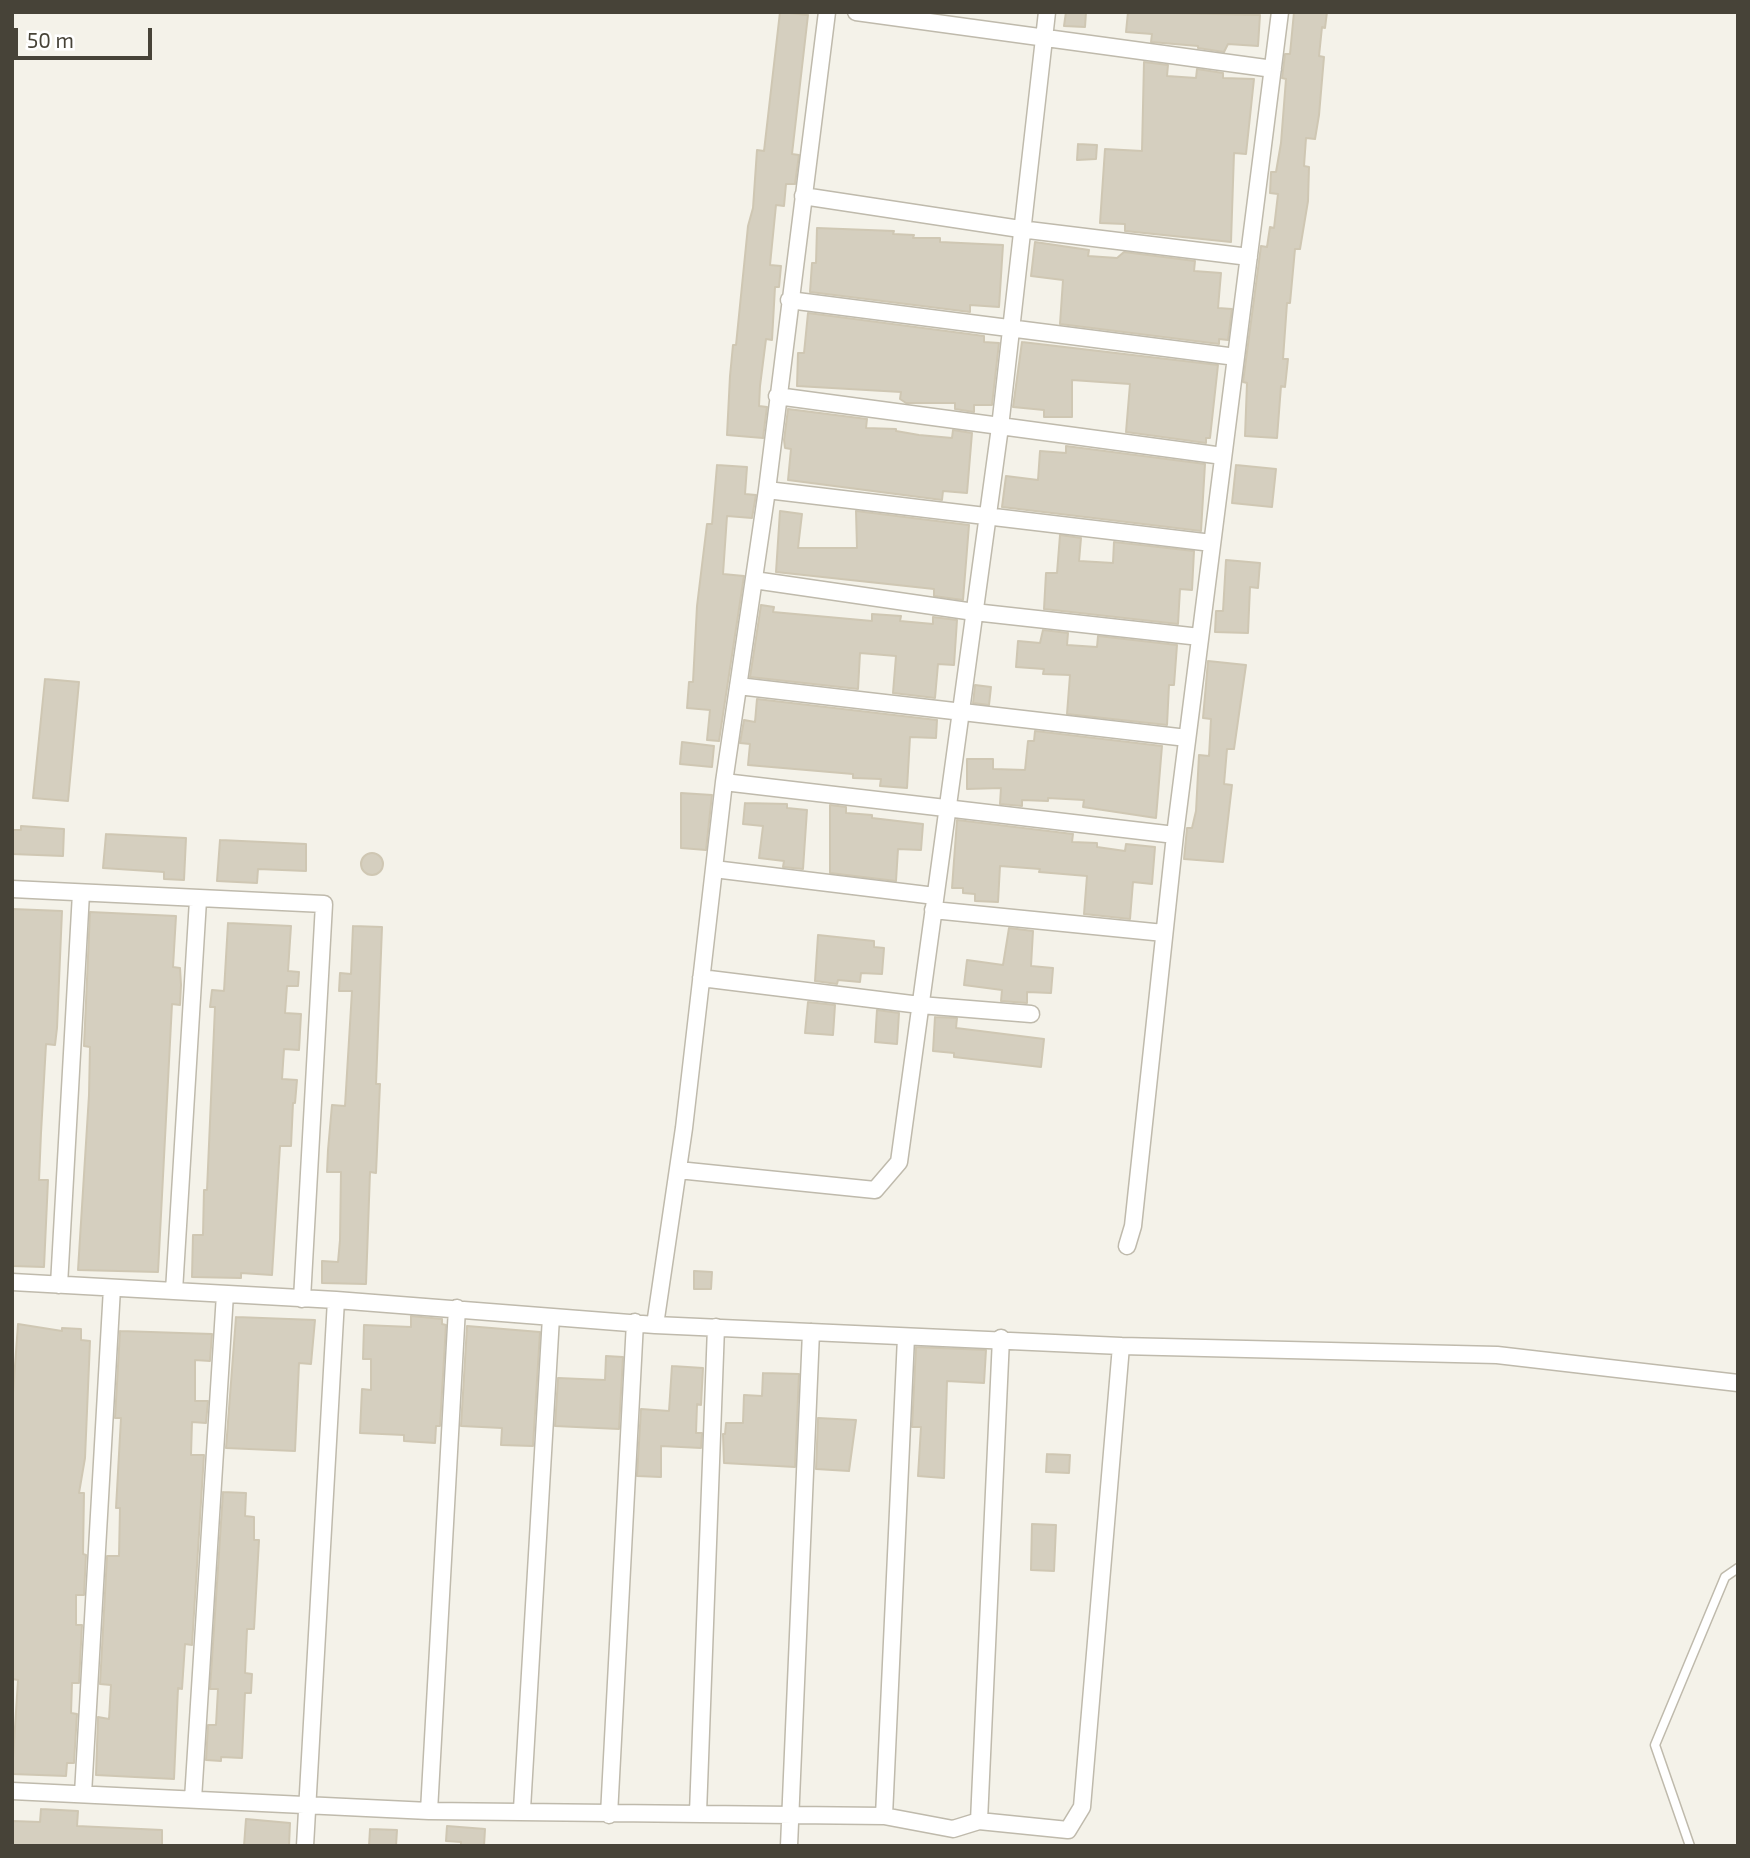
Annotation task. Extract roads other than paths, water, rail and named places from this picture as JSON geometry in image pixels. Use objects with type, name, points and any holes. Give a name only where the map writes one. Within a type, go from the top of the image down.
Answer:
[{"type":"street","points":[[655,1325],[678,1170],[724,782],[767,490],[827,12]]},
{"type":"street","points":[[856,12],[1273,69]]},
{"type":"street","points":[[678,1170],[875,1190],[899,1162],[1000,427],[1020,229],[1047,12]]},
{"type":"street","points":[[1127,1246],[1133,1226],[1175,835],[1280,12]]},
{"type":"street","points":[[803,196],[1020,229],[1249,257]]},
{"type":"street","points":[[789,300],[1236,357]]},
{"type":"street","points":[[777,396],[1223,456]]},
{"type":"street","points":[[767,490],[1212,543]]},
{"type":"street","points":[[754,580],[974,612],[1200,637]]},
{"type":"street","points":[[738,686],[1187,738]]},
{"type":"street","points":[[724,782],[1175,835]]},
{"type":"street","points":[[714,869],[934,903],[1164,933]]},
{"type":"street","points":[[12,889],[324,904],[302,1299]]},
{"type":"street","points":[[59,1285],[81,893]]},
{"type":"street","points":[[174,1292],[198,900]]},
{"type":"street","points":[[701,978],[920,1005],[1031,1014]]},
{"type":"street","points":[[12,1282],[457,1308],[655,1325],[906,1337],[1001,1338],[1121,1346],[1497,1354],[1738,1383]]},
{"type":"street","points":[[83,1794],[112,1288]]},
{"type":"street","points":[[193,1799],[225,1294]]},
{"type":"street","points":[[304,1846],[335,1300]]},
{"type":"street","points":[[429,1811],[457,1308]]},
{"type":"street","points":[[522,1809],[551,1317]]},
{"type":"street","points":[[609,1815],[635,1322]]},
{"type":"street","points":[[698,1813],[716,1327]]},
{"type":"street","points":[[789,1846],[811,1332]]},
{"type":"street","points":[[884,1816],[906,1337]]},
{"type":"street","points":[[979,1821],[1001,1338]]},
{"type":"street","points":[[12,1791],[429,1811],[522,1809],[609,1815],[698,1813],[884,1816],[953,1829],[979,1821],[1068,1830],[1082,1807],[1121,1346]]},
{"type":"lane","points":[[1690,1846],[1655,1745],[1725,1577],[1738,1568]]}]
